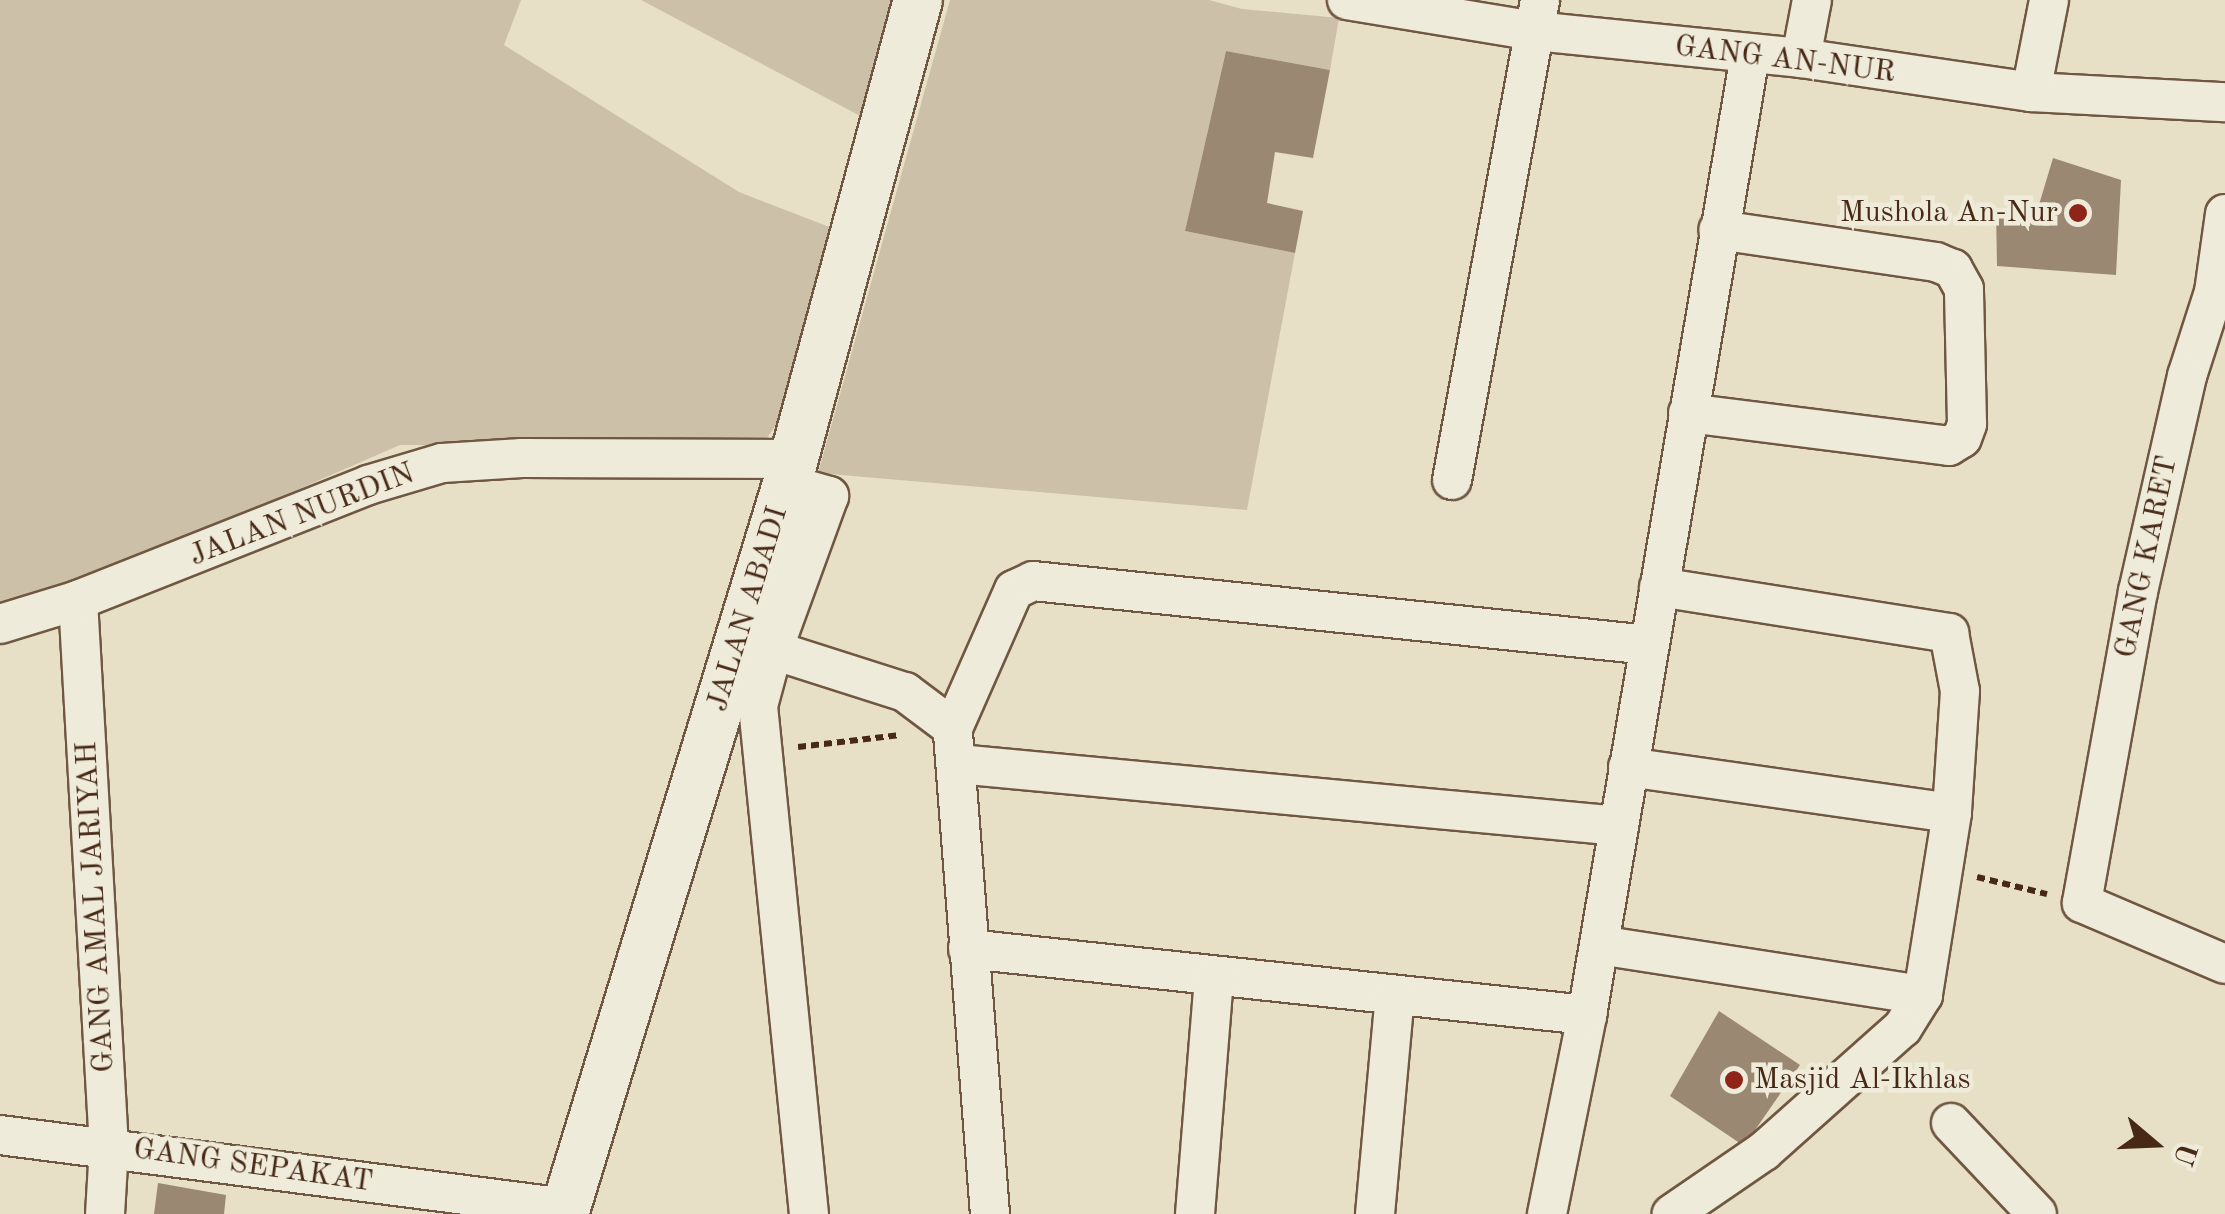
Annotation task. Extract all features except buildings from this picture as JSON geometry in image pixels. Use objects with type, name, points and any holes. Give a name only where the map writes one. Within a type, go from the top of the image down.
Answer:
[{"type":"street","name":"JALAN ABADI","points":[[565,1211],[754,652],[803,480],[918,0]]},
{"type":"street","name":"GANG AN-NUR","points":[[1347,0],[1538,16],[1750,55],[1801,58],[2031,92],[2225,102]]},
{"type":"street","points":[[1801,58],[1812,0]]},
{"type":"street","points":[[2031,92],[2049,0]]},
{"type":"street","points":[[1452,480],[1538,16]]},
{"type":"street","points":[[1546,1214],[1587,1014],[1750,55]]},
{"type":"street","name":"GANG KARET","points":[[2082,903],[2138,590],[2187,376],[2220,293],[2225,214]]},
{"type":"street","points":[[1688,413],[1949,446],[1962,438],[1968,424],[1964,289],[1953,270],[1936,262],[1718,230]]},
{"type":"street","name":"JALAN NURDIN","points":[[0,624],[78,600],[368,486],[442,463],[522,458],[803,480]]},
{"type":"street","points":[[990,1214],[956,746],[1005,602],[1014,590],[1033,581],[1649,645]]},
{"type":"street","points":[[1659,587],[1949,633],[1960,691],[1952,813],[1923,994],[1902,1028],[1764,1151],[1672,1214]]},
{"type":"street","name":"GANG AMAL JARIYAH","points":[[78,600],[109,1147],[105,1214]]},
{"type":"street","points":[[809,1214],[754,652],[905,692],[956,746],[1618,826]]},
{"type":"street","points":[[1628,766],[1952,813]]},
{"type":"street","points":[[2082,903],[2225,964]]},
{"type":"street","points":[[1598,946],[1923,994]]},
{"type":"street","points":[[968,950],[1587,1014]]},
{"type":"street","points":[[1195,1214],[1214,977]]},
{"type":"street","points":[[1375,1214],[1396,996]]},
{"type":"street","points":[[1951,1123],[2037,1214]]},
{"type":"street","name":"GANG SEPAKAT","points":[[0,1134],[565,1211]]},
{"type":"path","points":[[762,752],[956,746]]},
{"type":"path","points":[[1942,869],[2082,903]]},
{"type":"shaded area","points":[[0,0],[521,0],[504,45],[739,192],[840,231],[785,412],[765,441],[708,446],[400,445],[115,569],[0,606]]},
{"type":"shaded area","points":[[641,0],[901,0],[868,120]]},
{"type":"shaded area","points":[[950,0],[1209,0],[1242,9],[1339,18],[1330,70],[1226,51],[1185,231],[1295,253],[1247,510],[818,473]]},
{"type":"place","name":"Mushola An-Nur","points":[[2078,213]]},
{"type":"place","name":"Masjid Al-Ikhlas","points":[[1734,1080]]}]
